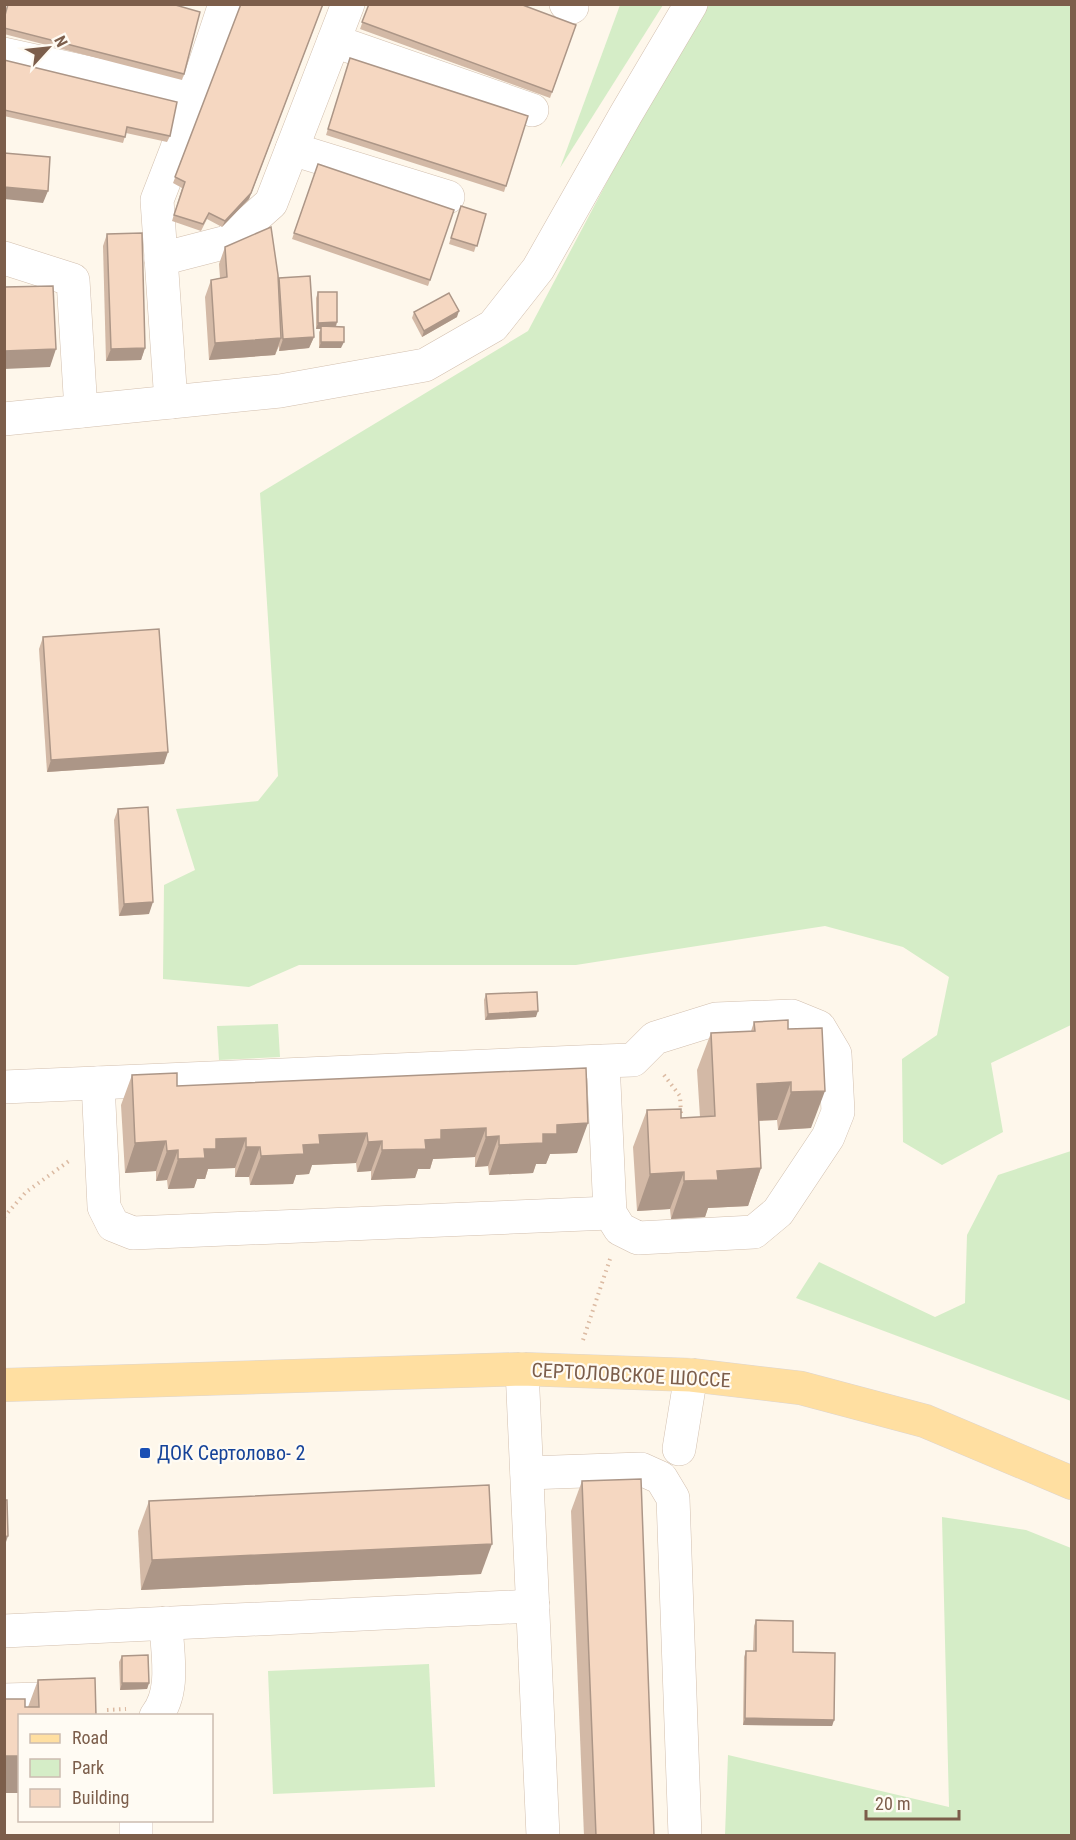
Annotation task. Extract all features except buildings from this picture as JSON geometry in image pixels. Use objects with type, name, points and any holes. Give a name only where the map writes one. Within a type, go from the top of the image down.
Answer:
[{"type":"main road","name":"СЕРТОЛОВСКОЕ ШОССЕ","points":[[4,1385],[522,1369],[691,1375],[801,1388],[925,1421],[1071,1484]]},
{"type":"street","points":[[161,259],[227,242],[271,203],[348,4]]},
{"type":"street","points":[[4,418],[280,392],[425,365],[493,326],[538,269],[691,4]]},
{"type":"street","points":[[171,402],[157,200],[195,96],[216,6]]},
{"type":"street","points":[[334,41],[532,110]]},
{"type":"street","points":[[4,54],[195,96]]},
{"type":"street","points":[[292,149],[448,197]]},
{"type":"street","points":[[4,258],[73,280],[81,411]]},
{"type":"street","points":[[4,1087],[633,1060],[655,1038],[716,1019],[792,1016],[819,1027],[835,1054],[838,1112],[828,1137],[778,1212],[754,1232],[638,1238],[615,1221],[133,1233],[113,1225],[104,1207],[98,1083]]},
{"type":"street","points":[[603,1061],[615,1221]]},
{"type":"street","points":[[522,1369],[543,1836]]},
{"type":"street","points":[[679,1449],[691,1375]]},
{"type":"street","points":[[527,1473],[641,1469],[661,1478],[673,1498],[685,1836]]},
{"type":"street","points":[[4,1631],[533,1606]]},
{"type":"street","points":[[159,1712],[168,1688],[166,1623]]},
{"type":"street","points":[[4,1700],[79,1698]]},
{"type":"path","points":[[655,1038],[657,1066],[680,1096],[681,1116]]},
{"type":"path","points":[[4,1217],[26,1192],[101,1138]]},
{"type":"path","points":[[573,1371],[615,1221]]},
{"type":"path","points":[[79,1698],[101,1710],[159,1712]]},
{"type":"green space","points":[[620,5],[663,5],[560,168]]},
{"type":"green space","points":[[709,5],[1071,5],[1071,1025],[991,1063],[1003,1132],[942,1165],[903,1142],[902,1059],[937,1035],[949,977],[903,947],[825,926],[576,965],[299,965],[249,987],[163,979],[164,885],[195,870],[176,809],[258,801],[278,776],[260,493],[528,331],[680,44]]},
{"type":"green space","points":[[278,1024],[280,1057],[219,1060],[217,1026]]},
{"type":"green space","points":[[1071,1151],[1071,1401],[796,1298],[819,1262],[935,1317],[965,1303],[967,1235],[998,1175]]},
{"type":"green space","points":[[942,1517],[1026,1530],[1071,1548],[1071,1835],[725,1835],[728,1755],[949,1807]]},
{"type":"green space","points":[[429,1664],[435,1787],[273,1794],[268,1671]]},
{"type":"place","name":"ДОК Сертолово- 2","points":[[145,1453]]}]
